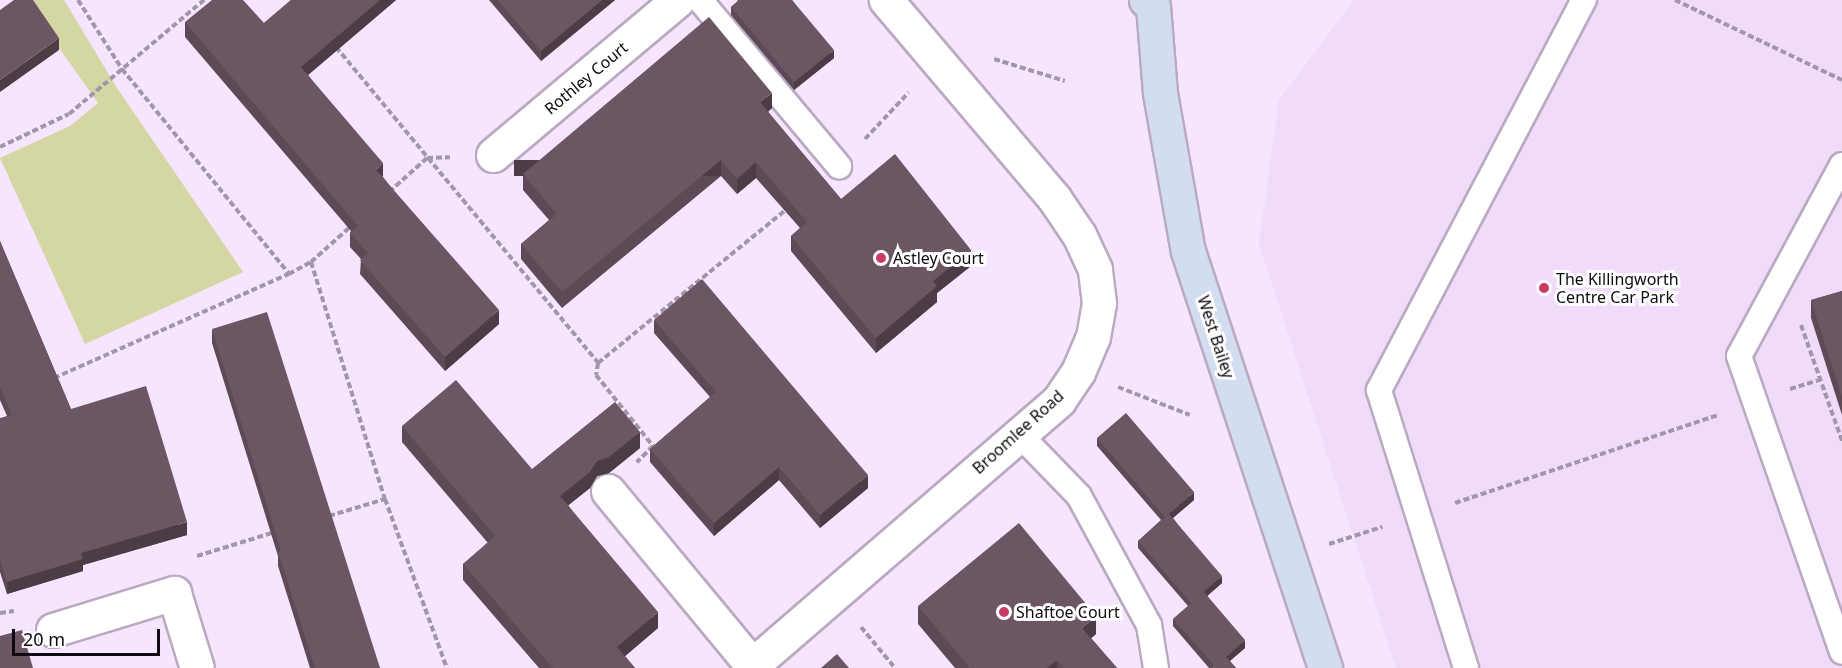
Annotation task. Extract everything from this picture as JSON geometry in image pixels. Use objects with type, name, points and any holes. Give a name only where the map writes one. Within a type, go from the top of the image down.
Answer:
[{"type":"street","name":"Rothley Court","points":[[493,155],[678,0]]},
{"type":"street","name":"Broomlee Road","points":[[608,491],[751,667],[1059,400],[1078,372],[1093,337],[1099,303],[1095,269],[1079,235],[1054,198],[886,0]]},
{"type":"street","name":"West Bailey","points":[[1155,2],[1160,93],[1188,251],[1325,668]]},
{"type":"street","points":[[53,630],[174,593],[197,668]]},
{"type":"lane","points":[[700,0],[839,166]]},
{"type":"lane","points":[[1466,668],[1379,390],[1584,0]]},
{"type":"lane","points":[[1842,165],[1739,356],[1842,652]]},
{"type":"lane","points":[[1019,434],[1079,496],[1149,625],[1156,668]]},
{"type":"path","points":[[78,0],[122,69],[289,274]]},
{"type":"path","points":[[0,147],[69,114],[204,0]]},
{"type":"path","points":[[1674,0],[1842,80]]},
{"type":"path","points":[[334,44],[598,363],[596,375],[653,446],[608,491]]},
{"type":"path","points":[[382,198],[427,158],[493,155]]},
{"type":"path","points":[[46,382],[289,274],[311,262],[356,222]]},
{"type":"path","points":[[311,262],[385,499],[447,668]]},
{"type":"path","points":[[1799,320],[1842,441]]},
{"type":"path","points":[[1078,372],[1190,415]]},
{"type":"path","points":[[1288,557],[1418,516],[1820,380]]},
{"type":"path","points":[[833,595],[895,668]]},
{"type":"shaded area","name":"The Killingworth Centre Car Park","points":[[1354,0],[1842,0],[1842,668],[1396,668],[1259,244],[1279,100]]},
{"type":"green space","points":[[25,0],[64,0],[117,88],[243,272],[85,344],[0,158],[70,126],[98,103]]},
{"type":"building","points":[[14,0],[33,0],[59,38],[0,80],[0,10]]},
{"type":"building","points":[[212,0],[243,0],[264,23],[291,0],[380,0],[301,67],[383,163],[376,170],[499,310],[445,357],[360,260],[368,253],[350,233],[358,226],[185,22]]},
{"type":"building","points":[[498,0],[602,0],[541,51]]},
{"type":"building","points":[[739,0],[792,0],[834,50],[794,82],[731,7]]},
{"type":"building","points":[[709,17],[772,93],[760,102],[841,199],[895,154],[971,250],[933,281],[937,286],[876,338],[791,236],[807,222],[756,162],[737,179],[721,160],[562,292],[521,244],[557,214],[523,174]]},
{"type":"building","points":[[0,241],[71,409],[146,386],[187,522],[81,553],[83,559],[7,582],[0,560],[0,418],[12,415],[0,387]]},
{"type":"building","points":[[702,279],[868,475],[820,515],[779,467],[714,523],[650,449],[716,392],[654,320]]},
{"type":"building","points":[[1842,291],[1842,397],[1811,300]]},
{"type":"building","points":[[267,312],[380,668],[315,668],[278,552],[281,551],[212,329]]},
{"type":"building","points":[[456,380],[532,469],[615,402],[640,432],[609,457],[597,461],[590,472],[560,496],[658,612],[617,647],[635,668],[553,668],[463,564],[495,536],[402,426]]},
{"type":"building","points":[[1126,413],[1194,492],[1169,514],[1222,576],[1191,603],[1138,541],[1165,517],[1097,438]]},
{"type":"building","name":"Shaftoe Court","points":[[1019,523],[1096,616],[1082,628],[1117,668],[1064,668],[1057,660],[1047,668],[970,668],[918,606]]},
{"type":"building","points":[[1204,592],[1245,640],[1226,657],[1236,668],[1210,668],[1214,665],[1173,619]]},
{"type":"building","points":[[22,630],[33,668],[0,668],[0,636]]},
{"type":"building","points":[[837,654],[849,668],[821,668]]},
{"type":"place","name":"Astley Court","points":[[881,258]]},
{"type":"place","name":"The Killingworth Centre Car Park","points":[[1544,288]]},
{"type":"place","name":"Shaftoe Court","points":[[1004,612]]}]
